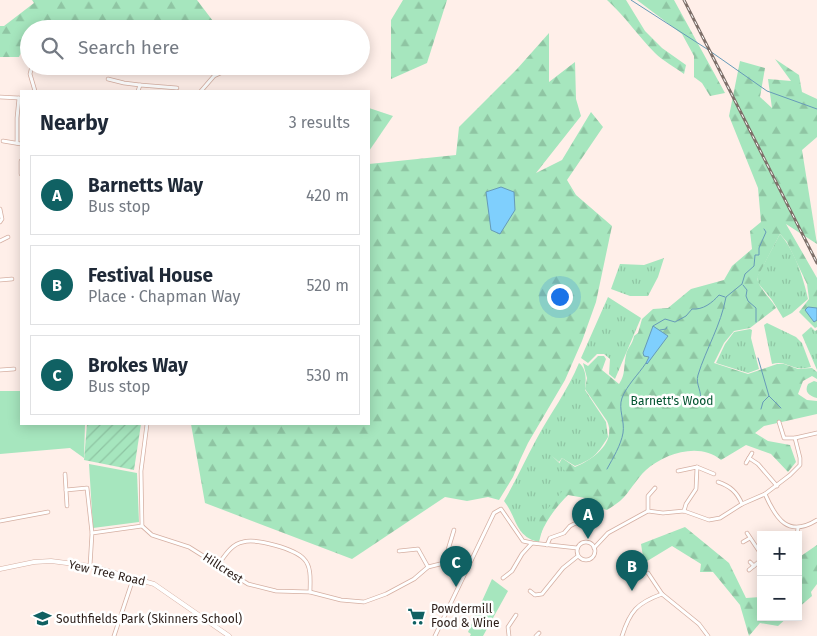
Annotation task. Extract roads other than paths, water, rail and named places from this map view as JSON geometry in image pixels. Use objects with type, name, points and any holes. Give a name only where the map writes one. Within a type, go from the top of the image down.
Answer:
[{"type":"street","points":[[30,75],[35,90]]},
{"type":"street","points":[[202,90],[216,75]]},
{"type":"street","points":[[108,79],[124,83],[177,88]]},
{"type":"street","points":[[138,90],[140,85]]},
{"type":"street","points":[[0,97],[20,99],[17,118],[19,144],[3,141]]},
{"type":"street","points":[[0,209],[2,219],[0,222]]},
{"type":"street","points":[[0,241],[8,237]]},
{"type":"street","points":[[0,280],[12,279]]},
{"type":"street","points":[[0,370],[14,369]]},
{"type":"street","points":[[779,422],[784,438],[795,438],[817,433]]},
{"type":"street","points":[[92,533],[142,526],[141,472],[147,425]]},
{"type":"street","points":[[594,548],[608,533],[648,511],[684,511],[701,518],[715,520],[742,504],[765,494],[800,465],[795,438]]},
{"type":"street","points":[[746,463],[752,453]]},
{"type":"street","points":[[749,458],[758,464],[777,486]]},
{"type":"street","points":[[678,471],[697,467],[714,474]]},
{"type":"street","points":[[684,511],[686,504],[696,489],[697,467]]},
{"type":"street","points":[[65,474],[68,506]]},
{"type":"street","points":[[718,482],[731,488],[742,504]]},
{"type":"street","points":[[66,490],[87,488],[92,533],[90,566]]},
{"type":"street","points":[[648,511],[648,496],[655,488]]},
{"type":"street","points":[[765,494],[781,522],[798,528],[817,520]]},
{"type":"street","points":[[435,636],[464,577],[491,515],[501,509],[523,541],[532,544],[577,548]]},
{"type":"street","points":[[0,521],[48,512]]},
{"type":"street","points":[[548,545],[550,538],[564,533],[570,526],[576,523],[596,524]]},
{"type":"street","name":"Hillcrest","points":[[142,526],[152,535],[190,547],[248,584],[276,591],[310,592],[341,600],[364,602],[386,594],[414,579],[428,567]]},
{"type":"street","points":[[444,563],[454,530]]},
{"type":"street","points":[[746,533],[757,548]]},
{"type":"street","points":[[743,542],[750,538]]},
{"type":"street","points":[[218,565],[230,550],[242,542],[260,542],[296,552],[306,560],[311,576],[310,592]]},
{"type":"street","points":[[586,542],[594,548],[594,554],[591,559],[582,560],[578,556],[577,548],[580,544],[586,542]]},
{"type":"street","points":[[502,578],[512,571],[522,554],[532,544]]},
{"type":"street","points":[[399,551],[418,549],[428,567],[444,563],[464,577]]},
{"type":"street","points":[[530,591],[537,595],[542,594],[563,568],[578,556]]},
{"type":"street","name":"Yew Tree Road","points":[[0,569],[34,562],[51,561],[90,566],[154,584],[229,636]]},
{"type":"street","points":[[750,562],[754,566]]},
{"type":"street","points":[[750,570],[757,563]]},
{"type":"street","points":[[514,567],[520,570]]},
{"type":"street","points":[[648,574],[662,594],[698,624],[708,636]]},
{"type":"street","points":[[114,636],[133,578]]},
{"type":"street","points":[[622,636],[632,611],[644,600],[662,594]]},
{"type":"street","points":[[537,595],[537,600]]},
{"type":"street","points":[[508,636],[508,627],[516,615]]},
{"type":"water","points":[[501,187],[514,192],[515,210],[500,234],[491,230],[486,192]]},
{"type":"water","points":[[808,307],[817,308],[817,320],[814,322],[805,310]]},
{"type":"water","points":[[653,326],[668,336],[647,364],[649,357],[644,356],[643,353]]},
{"type":"waterway","points":[[631,0],[707,49],[767,91],[817,109]]},
{"type":"waterway","points":[[700,402],[701,395],[697,379],[721,317],[726,297],[742,284],[745,274],[754,266],[755,255],[759,255],[759,248],[766,232],[764,229]]},
{"type":"waterway","points":[[743,285],[747,290],[746,296],[748,301],[756,308],[756,322]]},
{"type":"waterway","points":[[653,326],[665,319],[675,322],[686,316],[692,309],[707,305],[719,295],[725,297]]},
{"type":"waterway","points":[[660,330],[667,327]]},
{"type":"waterway","points":[[758,358],[769,396],[763,402],[761,409]]},
{"type":"waterway","points":[[607,469],[622,438],[622,398],[646,363]]},
{"type":"waterway","points":[[769,396],[781,408]]},
{"type":"railway","points":[[684,0],[817,263]]},
{"type":"place","name":"Barnetts Way","points":[[588,539]]},
{"type":"place","name":"Brokes Way","points":[[456,587]]},
{"type":"place","name":"Festival House","points":[[632,591]]},
{"type":"place","name":"Powdermill Food & Wine","points":[[417,616]]},
{"type":"place","name":"Southfields Park (Skinners School)","points":[[42,619]]},
{"type":"park label","name":"Barnett's Wood","points":[[672,401]]}]
